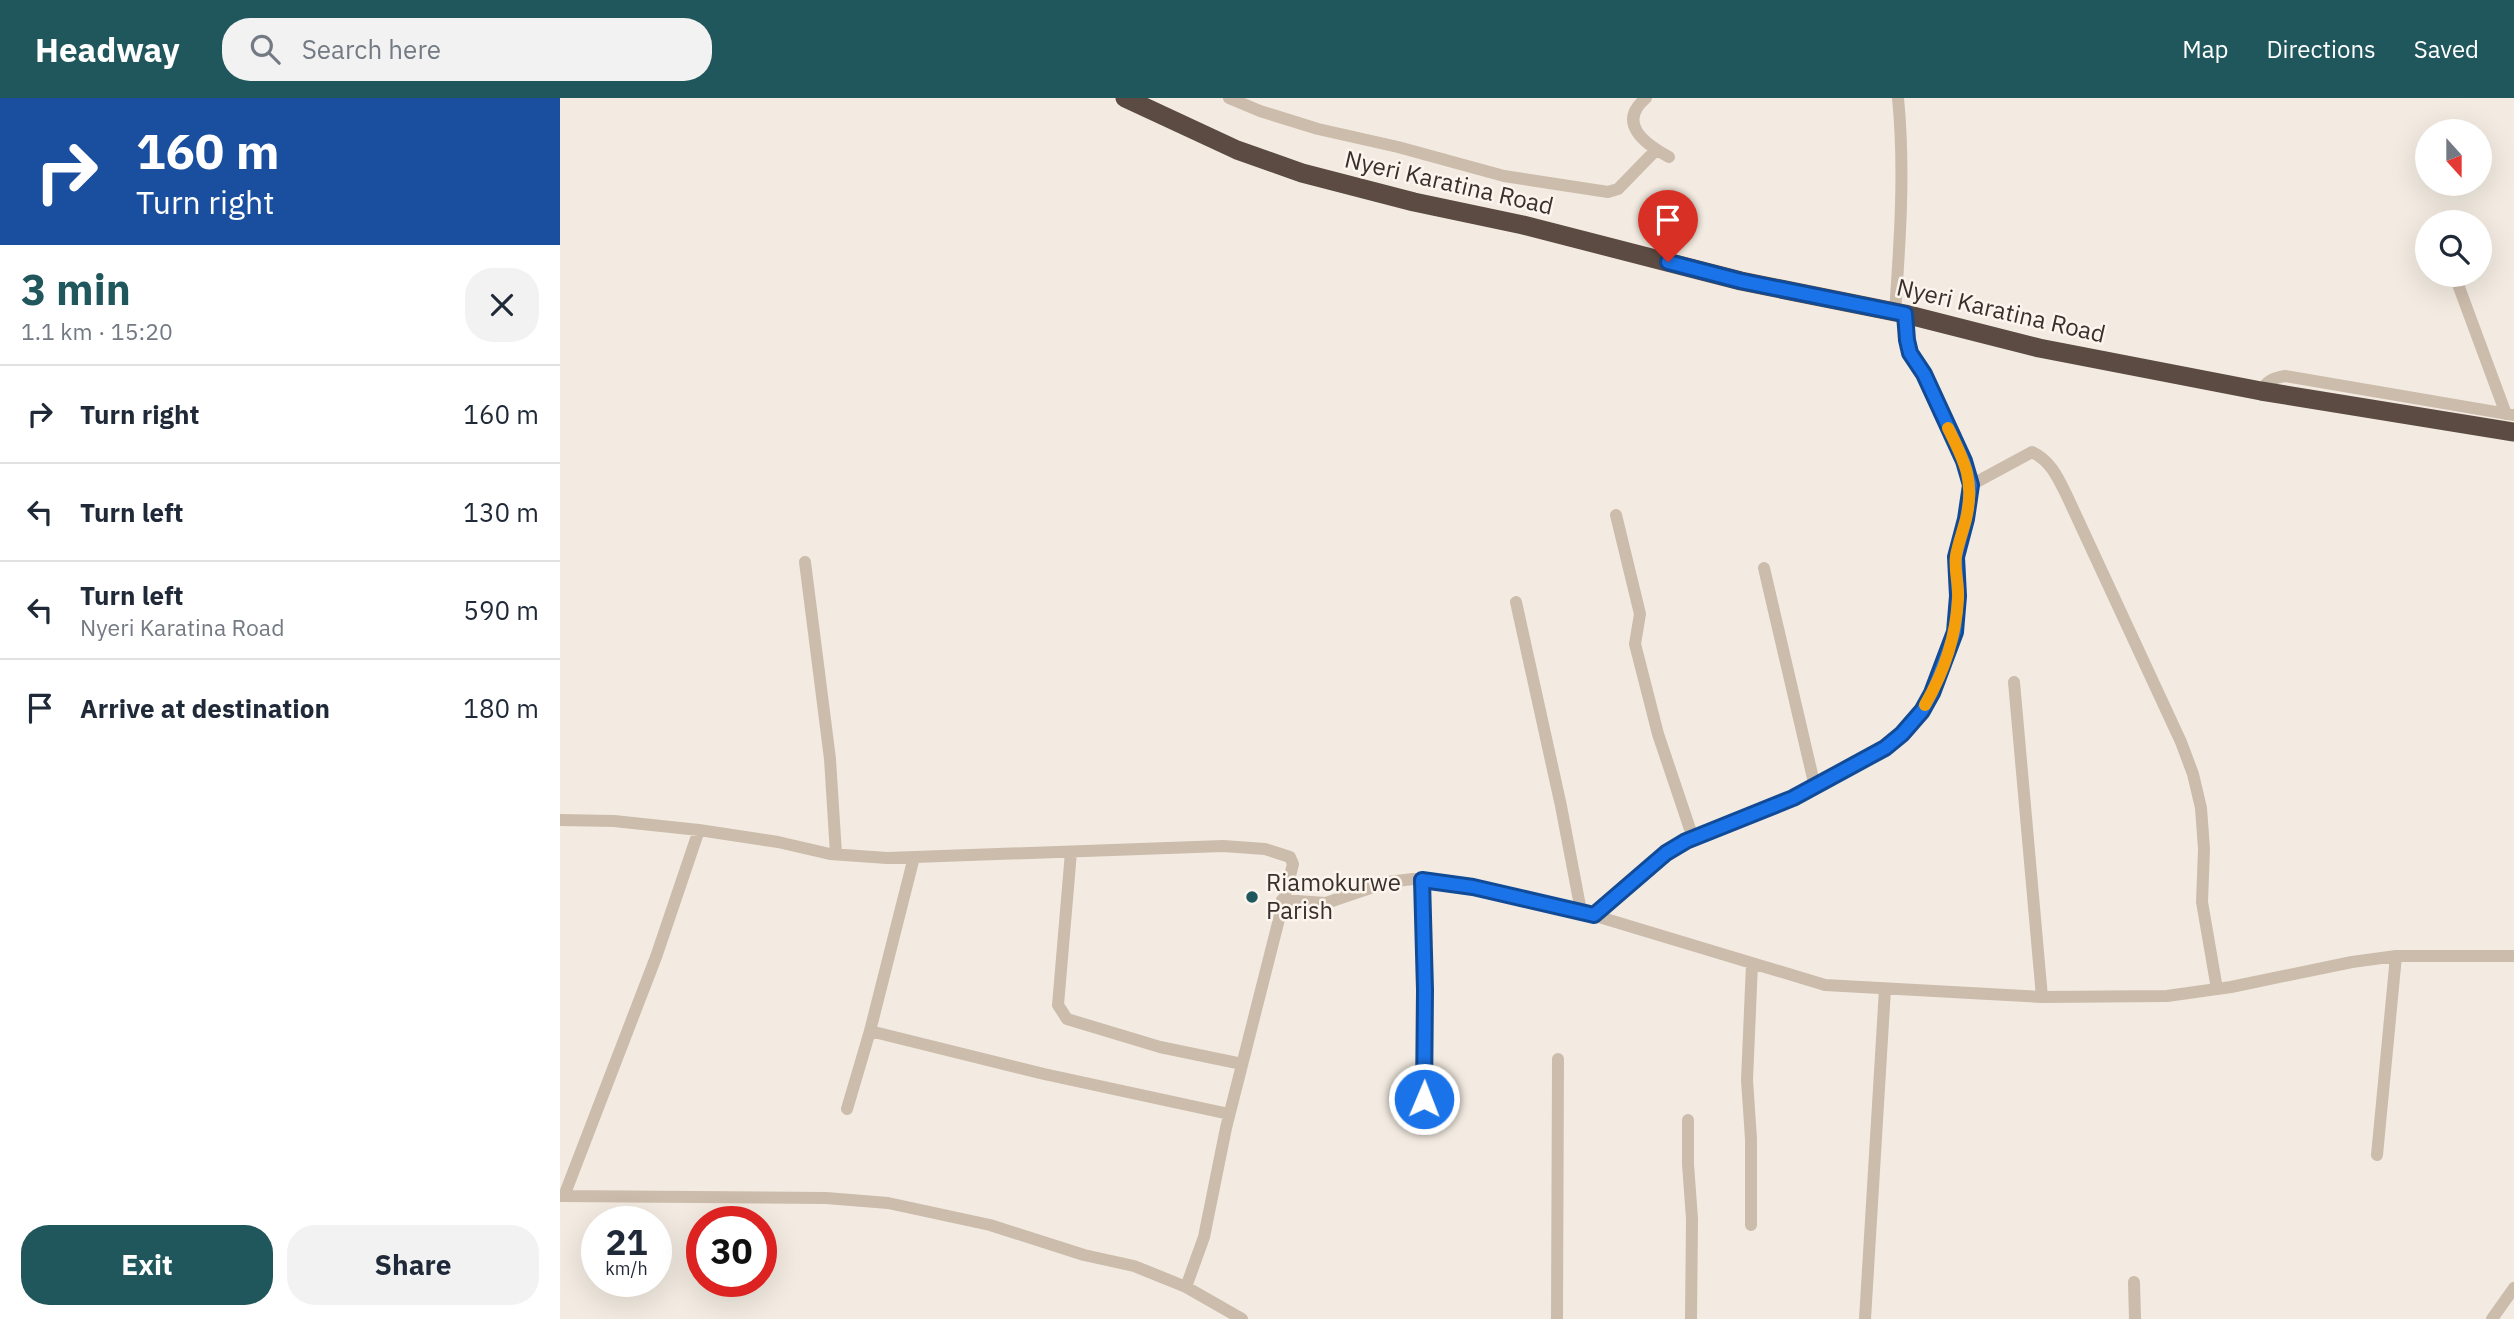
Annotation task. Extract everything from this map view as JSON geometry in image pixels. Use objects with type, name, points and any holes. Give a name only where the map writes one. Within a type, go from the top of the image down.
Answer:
[{"type":"highway","name":"Nyeri Karatina Road","points":[[1125,98],[1237,150],[1302,173],[1414,202],[1523,225],[1741,281],[1900,313],[2039,348],[2261,391],[2511,420]]},
{"type":"street","points":[[1229,98],[1318,129],[1398,147],[1504,176],[1608,192],[1618,188],[1656,150]]},
{"type":"street","points":[[1646,98],[1637,106],[1632,117],[1633,125],[1656,150],[1669,157]]},
{"type":"street","points":[[1594,915],[1666,853],[1693,838],[1815,787],[1885,748],[1902,734],[1922,711],[1932,693],[1955,632],[1958,596],[1956,557],[1971,485],[1964,461],[1924,374],[1910,353],[1900,313],[1902,162],[1898,98]]},
{"type":"street","points":[[2459,287],[2511,420]]},
{"type":"street","points":[[1971,485],[2032,452],[2042,457],[2052,468],[2067,496],[2181,742],[2193,774],[2201,808],[2204,849],[2202,902],[2217,989]]},
{"type":"street","points":[[1616,514],[1639,607],[1640,624],[1635,644],[1658,734],[1693,838]]},
{"type":"street","points":[[805,562],[830,759],[836,854]]},
{"type":"street","points":[[1764,568],[1815,787]]},
{"type":"street","points":[[1516,602],[1581,911]]},
{"type":"street","points":[[2014,682],[2042,997]]},
{"type":"street","points":[[560,820],[614,821],[699,830],[836,854],[887,858],[1223,846],[1265,849],[1290,857],[1293,864],[1229,1114],[1204,1237],[1186,1287]]},
{"type":"street","points":[[699,830],[656,957],[562,1196],[826,1198],[888,1203],[990,1225],[1084,1255],[1134,1266],[1186,1287],[1242,1319]]},
{"type":"street","points":[[1071,852],[1058,1005],[1067,1019],[1160,1047],[1241,1064]]},
{"type":"street","points":[[847,1109],[870,1031],[914,857]]},
{"type":"street","points":[[1282,900],[1325,903],[1388,882],[1401,879],[1422,880],[1473,887],[1581,911],[1825,985],[2042,997],[2167,996],[2396,956],[2514,956]]},
{"type":"street","points":[[1422,880],[1424,1113]]},
{"type":"street","points":[[2377,1154],[2396,956]]},
{"type":"street","points":[[1751,1226],[1751,1139],[1747,1080],[1752,964]]},
{"type":"street","points":[[1865,1319],[1885,989]]},
{"type":"street","points":[[870,1031],[1044,1074],[1229,1114]]},
{"type":"street","points":[[1557,1319],[1558,1059]]},
{"type":"street","points":[[1688,1120],[1692,1219],[1691,1319]]},
{"type":"street","points":[[2134,1282],[2134,1319]]},
{"type":"street","points":[[2492,1319],[2514,1289]]},
{"type":"slow traffic","points":[[1925,705],[1940,677],[1955,632],[1958,596],[1956,557],[1971,485],[1964,461],[1948,428]]},
{"type":"place","name":"Riamokurwe Parish","points":[[1252,897]]},
{"type":"route","points":[[1424,1099],[1422,880],[1473,887],[1594,915],[1666,853],[1686,841],[1793,798],[1885,748],[1902,734],[1922,711],[1940,677],[1955,632],[1958,596],[1956,557],[1971,485],[1964,461],[1924,374],[1910,353],[1905,314],[1741,281],[1668,262]]}]
